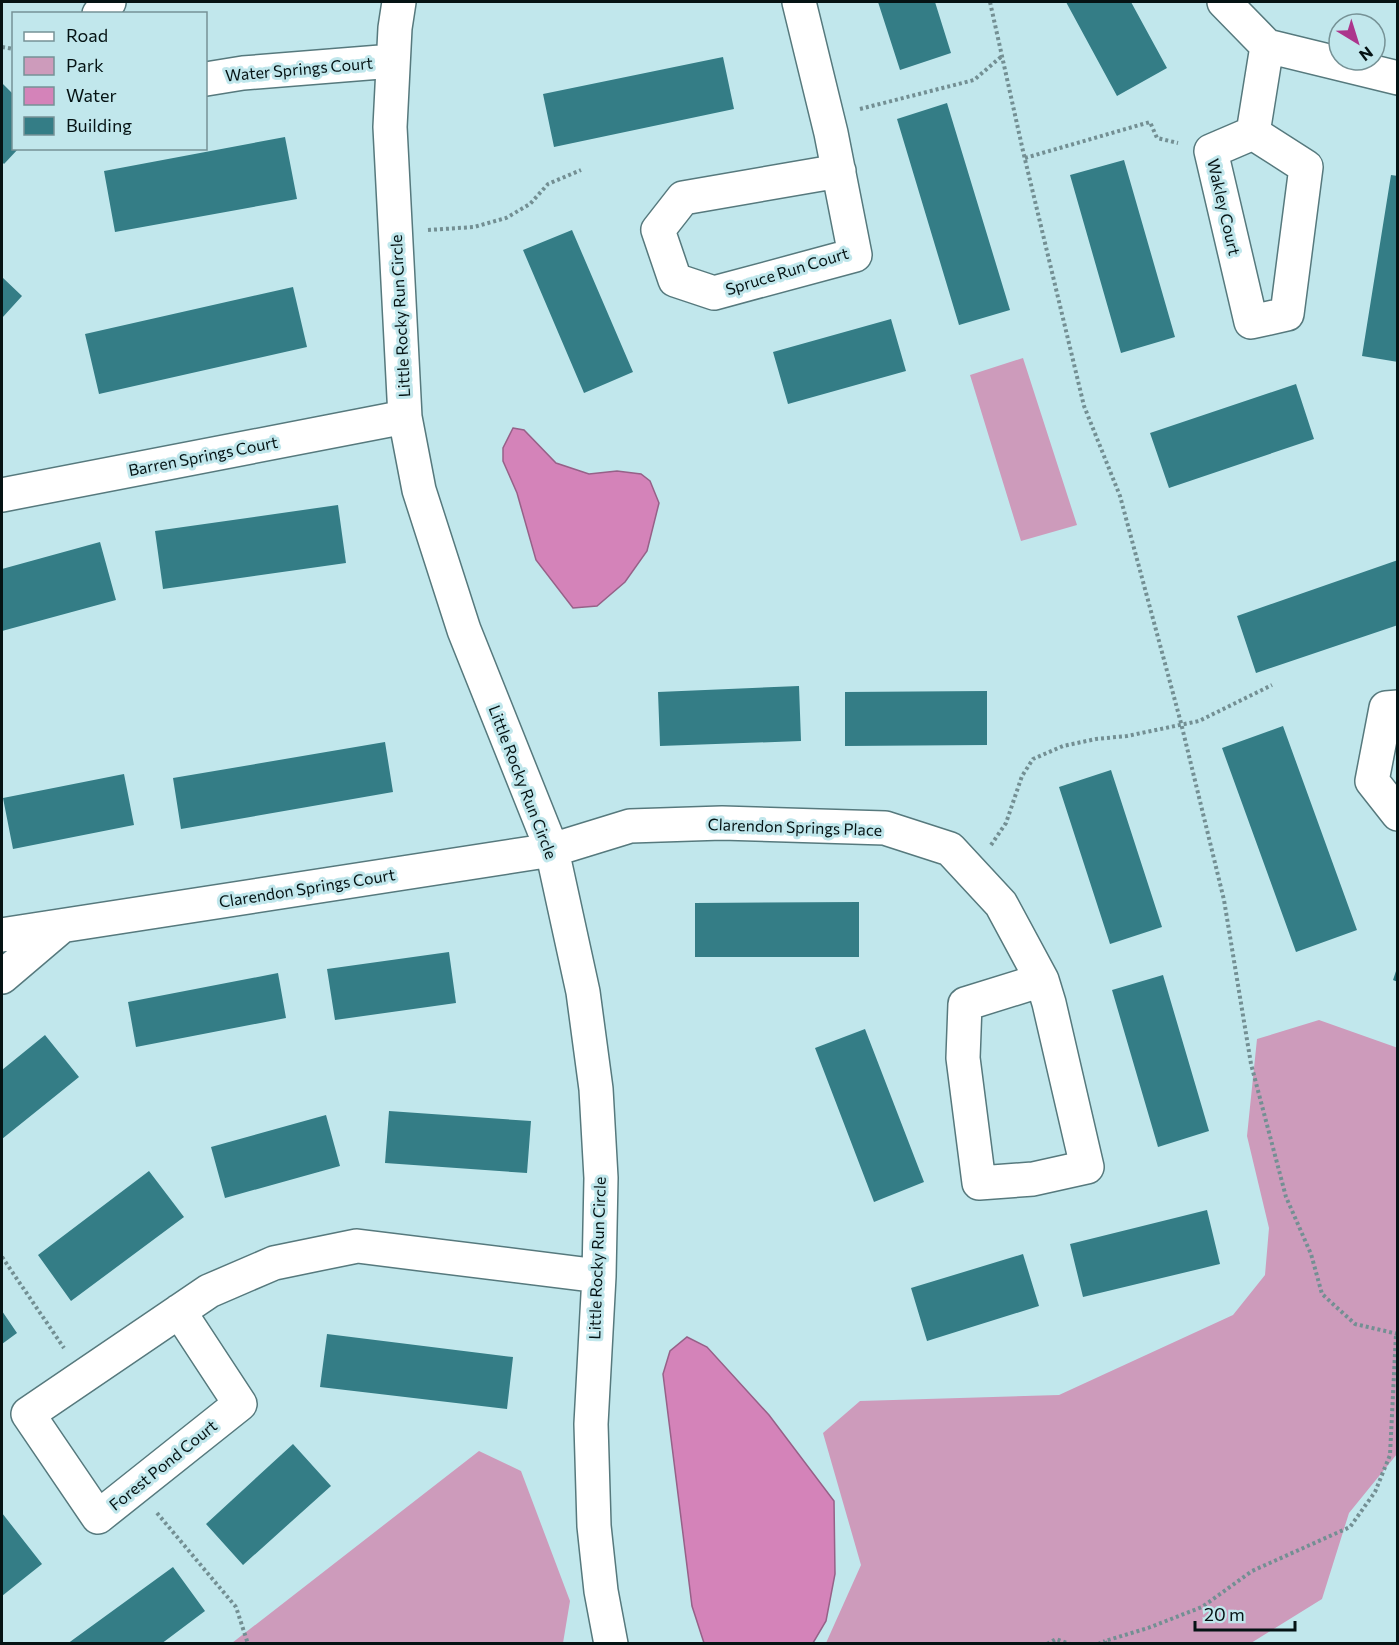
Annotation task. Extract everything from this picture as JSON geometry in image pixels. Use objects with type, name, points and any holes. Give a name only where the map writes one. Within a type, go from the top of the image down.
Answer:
[{"type":"street","name":"Little Rocky Run Circle","points":[[399,2],[390,127],[405,417],[419,490],[464,630],[552,850],[583,992],[596,1089],[601,1178],[599,1276],[591,1424],[594,1526],[611,1644]]},
{"type":"street","name":"Spruce Run Court","points":[[799,2],[839,171],[855,255],[714,293],[675,280],[658,230],[683,198],[839,171]]},
{"type":"street","points":[[1224,2],[1267,46],[1398,78]]},
{"type":"street","points":[[1253,133],[1267,46]]},
{"type":"street","name":"Water Springs Court","points":[[207,79],[243,73],[393,61]]},
{"type":"street","name":"Wakley Court","points":[[1253,133],[1306,166],[1287,314],[1251,322],[1211,151],[1253,133]]},
{"type":"street","name":"Barren Springs Court","points":[[2,495],[405,417]]},
{"type":"street","points":[[1398,707],[1386,708],[1372,781],[1398,814]]},
{"type":"street","name":"Clarendon Springs Place","points":[[552,850],[630,826],[722,823],[885,828],[950,849],[1001,904],[1042,980],[1087,1167],[1033,1179],[979,1183],[963,1058],[965,1004],[1042,980]]},
{"type":"street","name":"Clarendon Springs Court","points":[[2,935],[552,850]]},
{"type":"street","points":[[2,977],[62,927]]},
{"type":"street","name":"Forest Pond Court","points":[[179,1311],[240,1404],[98,1517],[28,1414],[208,1291],[274,1263],[357,1246],[599,1276]]},
{"type":"path","points":[[990,2],[1084,406],[1120,496],[1181,723],[1224,900],[1251,1064],[1286,1197],[1311,1254],[1322,1294],[1355,1324],[1397,1334],[1390,1455],[1375,1492],[1350,1527],[1252,1571],[1202,1607],[1098,1644]]},
{"type":"path","points":[[827,118],[974,80],[1002,56]]},
{"type":"path","points":[[1025,158],[1150,122],[1157,138],[1211,151]]},
{"type":"path","points":[[395,229],[424,231],[474,227],[506,218],[530,204],[548,184],[581,170]]},
{"type":"path","points":[[971,871],[1001,833],[1022,776],[1033,759],[1063,746],[1199,721],[1272,686]]},
{"type":"path","points":[[2,1257],[83,1377]]},
{"type":"path","points":[[137,1485],[236,1607],[248,1644]]},
{"type":"path","points":[[1047,1644],[1056,1639],[1070,1644]]},
{"type":"green space","points":[[1023,358],[1077,525],[1021,541],[970,375]]},
{"type":"green space","points":[[1319,1020],[1398,1048],[1397,1454],[1349,1513],[1322,1599],[1251,1643],[826,1643],[861,1565],[823,1433],[860,1401],[1059,1395],[1233,1315],[1265,1275],[1269,1228],[1247,1136],[1257,1039]]},
{"type":"green space","points":[[479,1451],[521,1471],[570,1601],[563,1643],[232,1643]]},
{"type":"water","points":[[513,428],[524,430],[556,463],[589,474],[617,471],[641,474],[650,481],[659,503],[647,551],[625,582],[597,606],[573,608],[536,560],[517,493],[503,461],[503,448]]},
{"type":"water","points":[[687,1337],[707,1347],[769,1415],[834,1501],[835,1574],[826,1621],[813,1643],[704,1643],[692,1606],[663,1374],[670,1351]]},
{"type":"building","points":[[878,2],[935,2],[951,53],[900,70]]},
{"type":"building","points":[[1066,2],[1131,2],[1167,68],[1117,96]]},
{"type":"building","points":[[723,57],[734,109],[554,147],[543,94]]},
{"type":"building","points":[[2,83],[12,93],[12,150],[17,150],[4,164],[2,162]]},
{"type":"building","points":[[947,103],[1010,310],[959,325],[897,119]]},
{"type":"building","points":[[285,137],[297,199],[115,232],[104,171]]},
{"type":"building","points":[[1124,160],[1175,337],[1121,353],[1070,175]]},
{"type":"building","points":[[1391,175],[1398,176],[1398,362],[1362,356]]},
{"type":"building","points":[[572,230],[633,372],[584,393],[523,250]]},
{"type":"building","points":[[2,277],[22,296],[2,318]]},
{"type":"building","points":[[293,287],[307,347],[99,394],[85,334]]},
{"type":"building","points":[[891,319],[906,371],[788,404],[773,352]]},
{"type":"building","points":[[1296,384],[1314,439],[1169,488],[1150,433]]},
{"type":"building","points":[[338,505],[346,563],[163,589],[155,531]]},
{"type":"building","points":[[100,542],[116,600],[2,631],[2,569]]},
{"type":"building","points":[[1398,560],[1398,625],[1256,673],[1237,616]]},
{"type":"building","points":[[799,686],[801,741],[660,746],[658,692]]},
{"type":"building","points":[[987,691],[987,745],[845,746],[845,692]]},
{"type":"building","points":[[1283,726],[1357,930],[1296,952],[1222,748]]},
{"type":"building","points":[[385,742],[393,792],[181,829],[173,778]]},
{"type":"building","points":[[1111,770],[1162,927],[1110,944],[1059,787]]},
{"type":"building","points":[[124,774],[134,825],[13,849],[3,798]]},
{"type":"building","points":[[859,902],[859,957],[695,957],[695,903]]},
{"type":"building","points":[[449,952],[456,1003],[335,1020],[327,969]]},
{"type":"building","points":[[1398,968],[1398,982],[1393,980]]},
{"type":"building","points":[[278,973],[286,1018],[136,1047],[128,1002]]},
{"type":"building","points":[[1163,975],[1209,1131],[1158,1147],[1112,990]]},
{"type":"building","points":[[865,1029],[924,1182],[874,1202],[815,1048]]},
{"type":"building","points":[[45,1035],[79,1077],[2,1139],[2,1070]]},
{"type":"building","points":[[389,1111],[531,1121],[527,1173],[385,1163]]},
{"type":"building","points":[[326,1115],[340,1166],[225,1198],[211,1147]]},
{"type":"building","points":[[149,1171],[184,1217],[71,1301],[38,1255]]},
{"type":"building","points":[[1207,1210],[1220,1264],[1083,1297],[1070,1244]]},
{"type":"building","points":[[1023,1254],[1039,1306],[927,1341],[911,1288]]},
{"type":"building","points":[[2,1311],[17,1333],[2,1344]]},
{"type":"building","points":[[327,1334],[513,1357],[507,1409],[320,1387]]},
{"type":"building","points":[[293,1444],[331,1486],[243,1565],[206,1524]]},
{"type":"building","points":[[2,1513],[42,1564],[2,1596]]},
{"type":"building","points":[[173,1567],[205,1611],[161,1644],[67,1644]]}]
